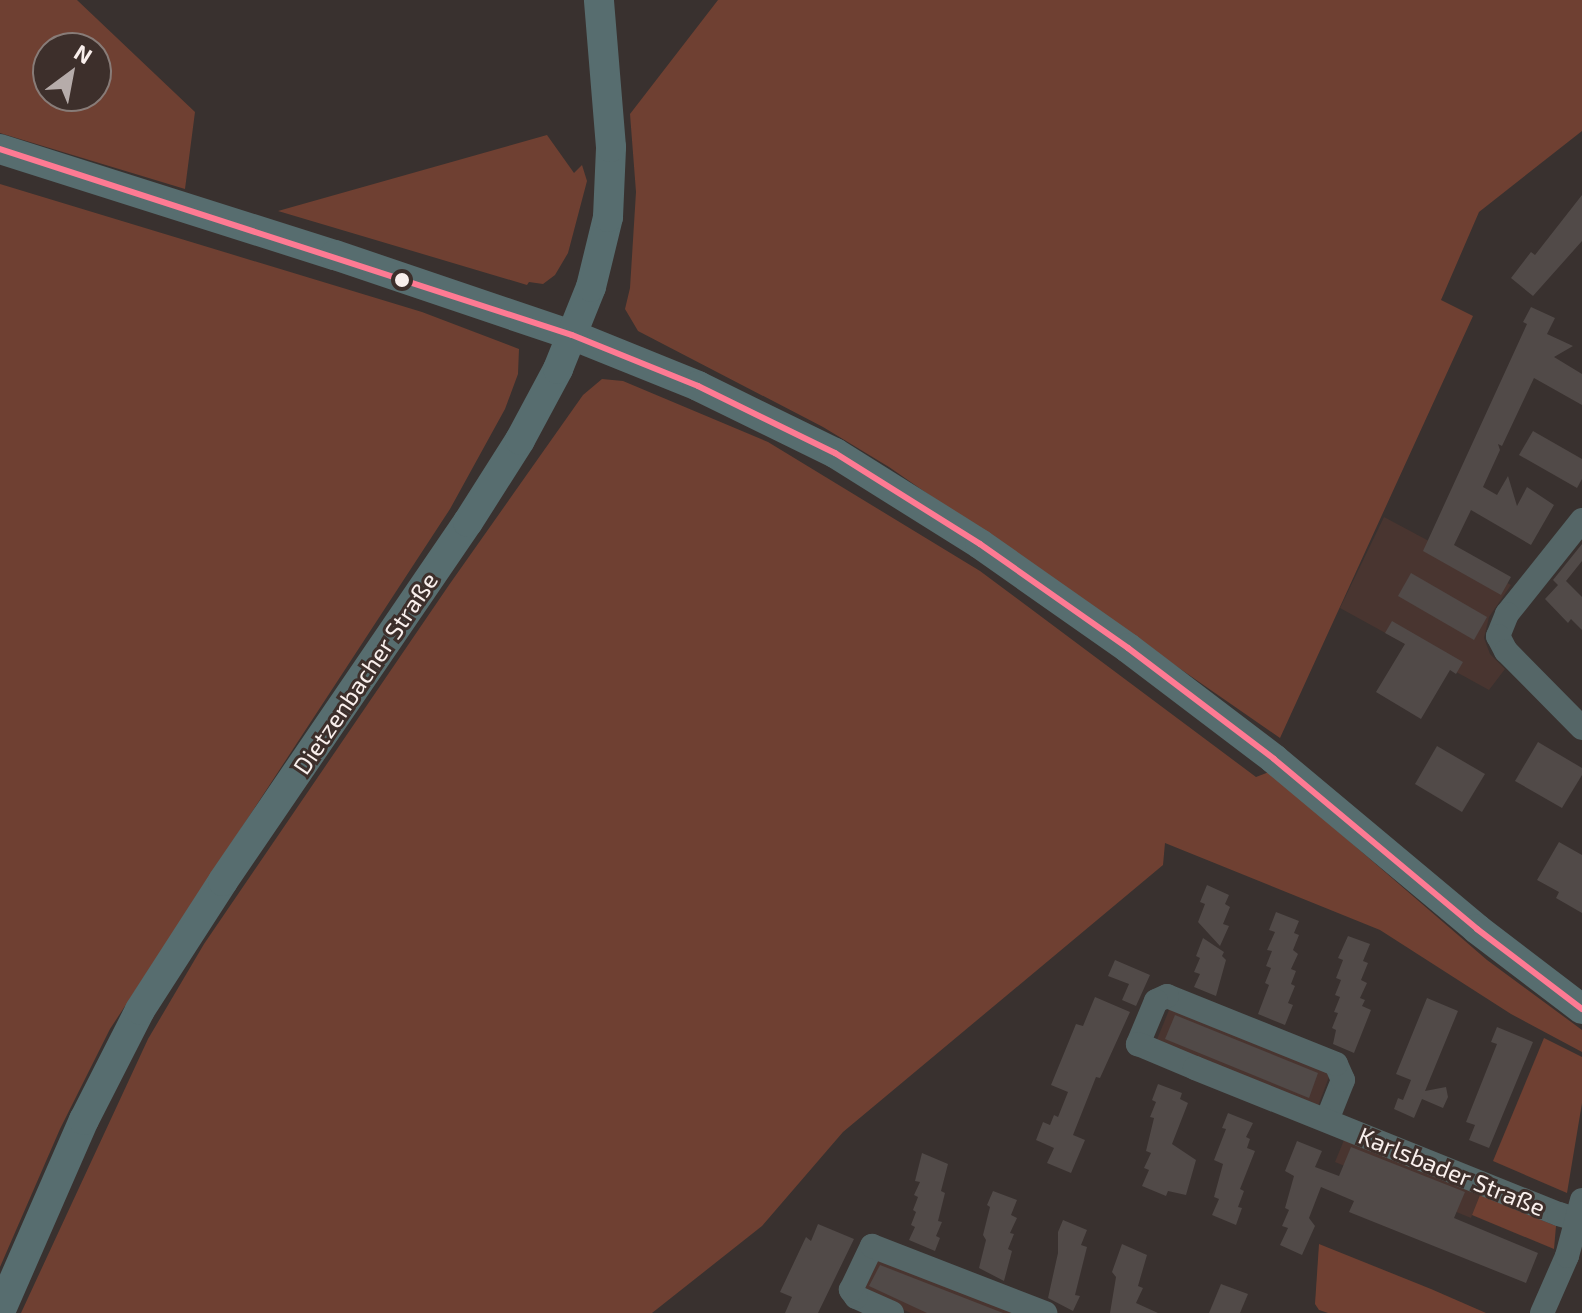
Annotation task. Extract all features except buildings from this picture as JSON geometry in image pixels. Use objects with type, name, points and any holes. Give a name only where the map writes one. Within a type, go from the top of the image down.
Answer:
[{"type":"main road","name":"Dietzenbacher Straße","points":[[0,1312],[84,1120],[140,1010],[223,881],[495,482],[532,418],[572,335],[602,252],[611,192],[611,147],[599,0]]},
{"type":"main road","points":[[0,149],[308,246],[572,335],[698,386],[789,429],[875,476],[980,544],[1128,648],[1274,759],[1477,929],[1582,1009]]},
{"type":"street","points":[[1582,520],[1507,614],[1498,636],[1506,651],[1582,728]]},
{"type":"street","name":"Karlsbader Straße","points":[[1327,1120],[1343,1080],[1336,1064],[1167,996],[1156,1001],[1138,1044],[1327,1120],[1580,1210]]},
{"type":"street","points":[[1542,1313],[1555,1287],[1580,1210]]},
{"type":"street","points":[[892,1313],[856,1297],[851,1290],[872,1246],[1045,1313]]},
{"type":"shaded area","points":[[0,0],[77,0],[111,32],[32,32],[32,112],[112,112],[112,33],[195,112],[185,189],[0,133]]},
{"type":"shaded area","points":[[718,0],[1582,0],[1582,131],[1479,212],[1441,300],[1473,316],[1280,738],[889,467],[823,427],[638,331],[625,309],[630,288],[636,192],[630,114]]},
{"type":"shaded area","points":[[547,135],[574,173],[582,165],[587,181],[568,253],[555,275],[543,284],[529,282],[527,285],[278,211]]},
{"type":"shaded area","points":[[0,184],[422,312],[519,349],[518,374],[505,409],[450,509],[110,1029],[60,1129],[0,1267]]},
{"type":"shaded area","points":[[602,379],[623,381],[768,442],[980,571],[1256,777],[1269,772],[1487,960],[1582,1030],[1582,1052],[1511,1014],[1380,930],[1165,843],[1163,865],[843,1132],[762,1226],[652,1313],[21,1313],[148,1039],[204,944],[449,585],[583,395]]},
{"type":"shaded area","points":[[1384,517],[1511,585],[1489,617],[1484,638],[1490,654],[1505,669],[1489,690],[1340,608]]},
{"type":"shaded area","points":[[1171,1005],[1332,1069],[1318,1106],[1156,1042]]},
{"type":"shaded area","points":[[1544,1038],[1582,1057],[1582,1103],[1567,1193],[1493,1161]]},
{"type":"shaded area","points":[[1344,1140],[1480,1195],[1471,1218],[1335,1162]]},
{"type":"shaded area","points":[[1480,1195],[1556,1226],[1554,1249],[1472,1215]]},
{"type":"shaded area","points":[[1319,1244],[1486,1313],[1328,1313],[1319,1310],[1315,1304]]},
{"type":"shaded area","points":[[872,1251],[1022,1313],[911,1313],[856,1290]]},
{"type":"transit line","points":[[0,149],[572,335],[698,386],[835,453],[980,544],[1128,648],[1274,759],[1477,929],[1582,1009]]}]
